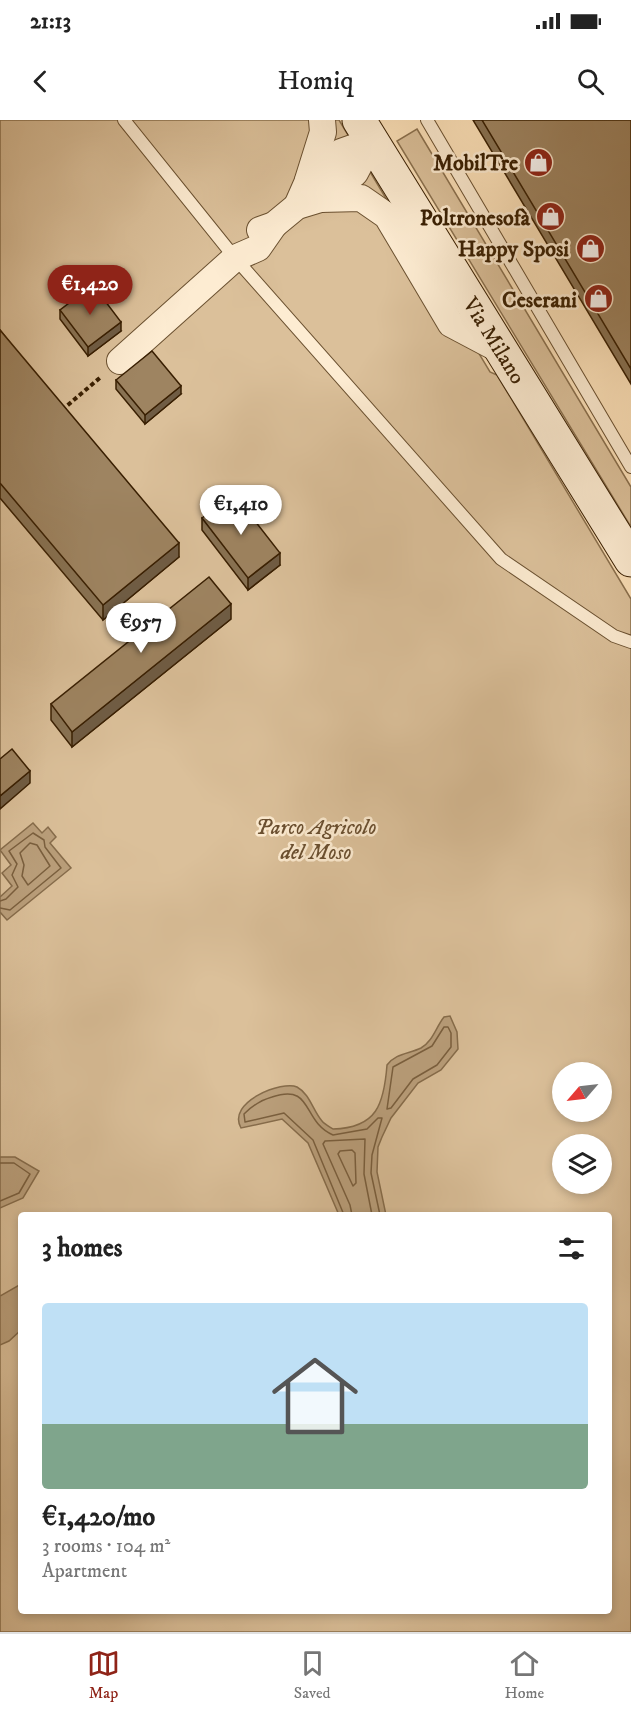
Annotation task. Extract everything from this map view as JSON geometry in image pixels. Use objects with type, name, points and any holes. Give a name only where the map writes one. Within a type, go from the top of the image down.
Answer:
[{"type":"main road","name":"Via Milano","points":[[366,131],[631,560]]},
{"type":"street","points":[[308,195],[323,132],[322,120]]},
{"type":"street","points":[[120,361],[235,258],[246,236],[274,225],[308,195],[355,173],[366,131]]},
{"type":"street","points":[[308,195],[361,198],[387,216],[451,324],[502,351]]},
{"type":"lane","points":[[124,120],[235,258],[501,559],[614,636],[631,642]]},
{"type":"lane","points":[[428,120],[631,467]]},
{"type":"path","points":[[60,412],[120,361]]},
{"type":"green space","name":"Parco Agricolo del Moso","points":[[0,120],[339,120],[490,372],[497,375],[631,599],[631,1632],[0,1632]]},
{"type":"green space","points":[[417,129],[631,487],[631,527],[397,141]]},
{"type":"water","points":[[33,823],[42,833],[48,827],[56,837],[50,843],[71,868],[7,920],[0,912],[0,897],[12,886],[2,873],[11,865],[0,850]]},
{"type":"water","points":[[450,1016],[457,1032],[458,1049],[441,1070],[418,1083],[391,1118],[378,1147],[377,1172],[385,1212],[338,1212],[308,1143],[282,1119],[241,1128],[239,1118],[241,1110],[248,1102],[269,1090],[290,1086],[301,1090],[322,1121],[333,1129],[360,1124],[369,1119],[380,1102],[387,1065],[399,1056],[425,1045],[444,1017]]},
{"type":"water","points":[[0,1157],[15,1157],[39,1171],[23,1198],[0,1208]]},
{"type":"water","points":[[18,1286],[18,1333],[0,1345],[0,1296]]},
{"type":"building","points":[[482,120],[631,120],[631,369]]},
{"type":"building","points":[[93,285],[121,322],[88,347],[60,310]]},
{"type":"building","points":[[0,330],[179,543],[103,605],[0,483]]},
{"type":"building","points":[[152,351],[181,386],[145,415],[116,380]]},
{"type":"building","points":[[233,493],[280,553],[248,578],[202,518]]},
{"type":"building","points":[[209,577],[231,604],[72,732],[51,704]]},
{"type":"building","points":[[12,749],[30,771],[0,796],[0,759]]},
{"type":"place","name":"MobilTre","points":[[539,162]]},
{"type":"place","name":"Poltronesofà","points":[[551,217]]},
{"type":"place","name":"Happy Sposi","points":[[590,248]]},
{"type":"place","name":"Ceserani","points":[[598,299]]}]
